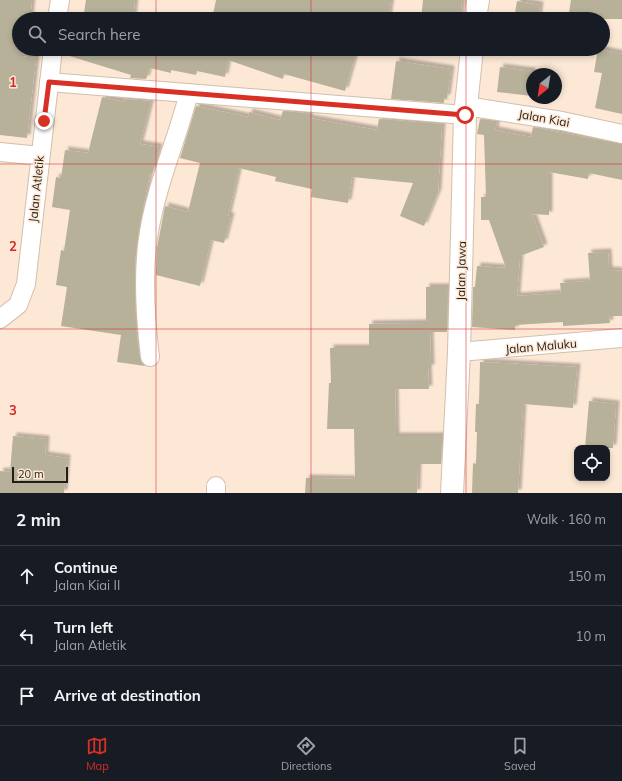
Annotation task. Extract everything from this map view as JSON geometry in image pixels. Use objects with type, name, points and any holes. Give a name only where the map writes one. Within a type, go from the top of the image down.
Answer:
[{"type":"street","points":[[58,12],[60,0]]},
{"type":"street","points":[[476,12],[478,0]]},
{"type":"street","name":"Jalan Atletik","points":[[0,319],[18,304],[26,284],[52,56]]},
{"type":"street","name":"Jalan Jawa","points":[[452,493],[459,352],[466,110],[471,56]]},
{"type":"street","name":"Jalan Kiai","points":[[49,82],[188,93],[466,110],[562,120],[622,134]]},
{"type":"street","points":[[150,357],[145,319],[149,232],[162,181],[188,93]]},
{"type":"street","points":[[0,152],[40,156]]},
{"type":"street","name":"Jalan Maluku","points":[[459,352],[622,338]]},
{"type":"building","points":[[0,0],[32,0],[31,12],[12,12],[12,56],[36,58],[27,138],[0,135]]},
{"type":"building","points":[[86,0],[135,0],[134,12],[84,12]]},
{"type":"building","points":[[216,0],[391,0],[389,12],[213,12]]},
{"type":"building","points":[[423,0],[462,0],[461,12],[422,12]]},
{"type":"building","points":[[571,0],[622,0],[622,19],[610,19],[610,12],[569,12]]},
{"type":"building","points":[[517,1],[540,5],[539,12],[515,12]]},
{"type":"building","points":[[610,52],[622,54],[622,114],[595,108],[602,73],[594,72],[597,56],[610,56]]},
{"type":"building","points":[[69,56],[355,56],[345,91],[284,74],[283,79],[228,60],[225,77],[197,71],[196,75],[171,70],[171,73],[150,68],[146,79],[130,78],[131,75]]},
{"type":"building","points":[[396,61],[451,69],[447,98],[444,98],[444,103],[391,99]]},
{"type":"building","points":[[500,67],[526,70],[526,95],[497,92]]},
{"type":"building","points":[[102,97],[124,102],[125,99],[151,101],[140,144],[159,147],[153,172],[150,172],[139,230],[135,262],[136,327],[140,358],[145,366],[117,362],[121,335],[61,326],[67,287],[56,285],[61,250],[64,251],[70,210],[52,207],[56,177],[61,178],[65,150],[88,153]]},
{"type":"building","points":[[196,106],[248,117],[249,112],[280,120],[283,111],[305,113],[309,114],[309,118],[377,130],[379,119],[442,124],[438,192],[424,226],[400,216],[413,183],[352,177],[348,203],[311,197],[312,189],[275,181],[276,177],[239,168],[228,216],[231,216],[224,243],[211,240],[200,286],[156,275],[157,248],[165,206],[188,212],[200,163],[180,158]]},
{"type":"building","points":[[480,119],[497,121],[495,130],[531,137],[533,127],[622,144],[622,180],[589,173],[588,179],[549,172],[549,215],[532,214],[544,247],[520,256],[517,296],[561,293],[560,283],[590,281],[588,253],[608,252],[609,270],[622,271],[622,316],[609,316],[610,323],[563,326],[563,322],[515,325],[515,330],[472,327],[473,287],[475,287],[477,266],[506,268],[489,220],[481,220],[481,197],[486,197],[484,135],[477,134]]},
{"type":"building","points":[[426,287],[448,287],[447,332],[430,332],[431,368],[428,368],[429,389],[395,389],[396,436],[442,436],[441,464],[418,464],[417,493],[305,493],[306,478],[355,479],[354,429],[327,429],[329,383],[331,383],[330,348],[369,348],[369,324],[426,323]]},
{"type":"building","points":[[480,362],[577,367],[573,408],[523,404],[518,493],[472,493],[473,463],[476,464],[476,404],[479,404]]},
{"type":"building","points":[[589,401],[616,404],[613,448],[610,448],[610,445],[585,445]]},
{"type":"building","points":[[13,436],[46,439],[45,455],[67,458],[64,493],[0,493],[0,471],[10,472]]},
{"type":"route","points":[[44,121],[49,82],[465,115]]}]
